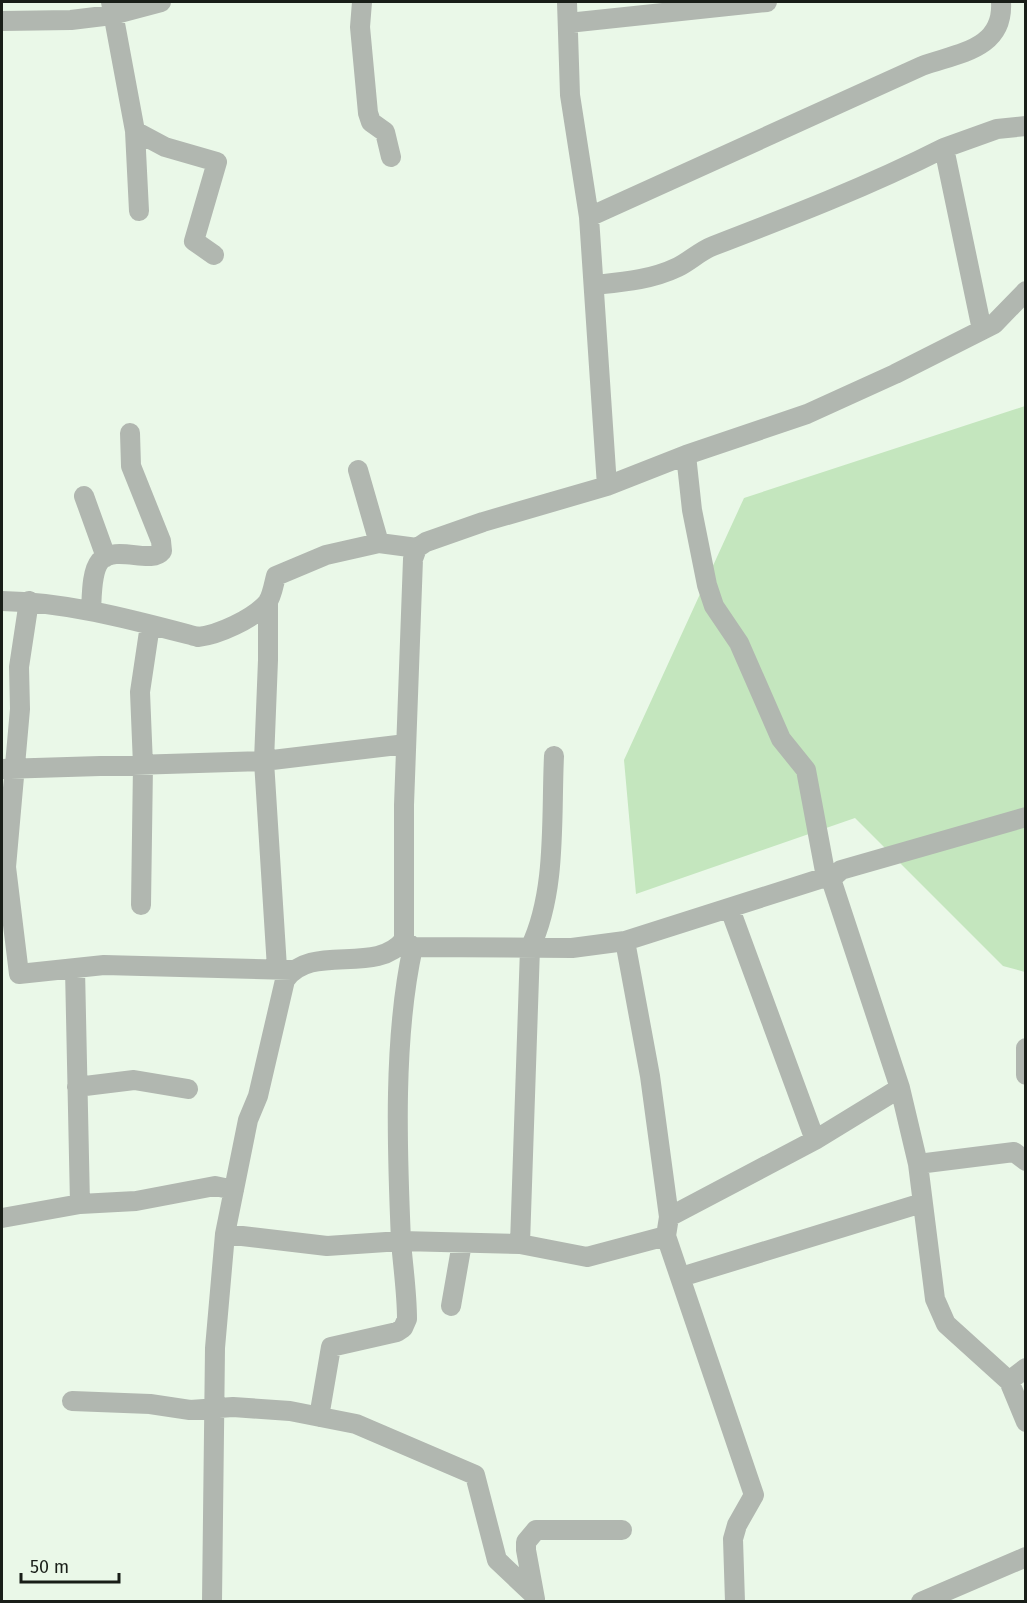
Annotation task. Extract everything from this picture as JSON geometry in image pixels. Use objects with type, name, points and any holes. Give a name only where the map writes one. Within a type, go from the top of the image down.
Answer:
[{"type":"street","points":[[2,21],[71,20],[111,8],[162,2]]},
{"type":"street","points":[[362,2],[360,27],[368,112],[371,122],[385,132],[391,157]]},
{"type":"street","points":[[567,2],[570,95],[589,217],[607,486]]},
{"type":"street","points":[[568,23],[767,2]]},
{"type":"street","points":[[589,217],[922,66],[975,49],[988,40],[995,29],[1001,18],[1001,2]]},
{"type":"street","points":[[111,8],[125,67],[135,131],[139,211]]},
{"type":"street","points":[[594,285],[637,281],[662,274],[681,266],[707,248],[881,180],[944,148],[997,129],[1026,126]]},
{"type":"street","points":[[135,131],[165,147],[217,162],[194,241],[213,255]]},
{"type":"street","points":[[944,148],[982,330]]},
{"type":"street","points":[[319,1417],[331,1347],[398,1332],[403,1328],[407,1309],[401,1241],[399,1099],[409,944],[406,744],[413,559],[417,548],[426,542],[483,522],[607,486],[686,455],[807,414],[895,374],[994,324],[1026,291]]},
{"type":"street","points":[[91,611],[96,570],[100,561],[114,554],[154,556],[162,551],[161,541],[131,466],[130,433]]},
{"type":"street","points":[[686,455],[692,510],[707,585],[714,606],[739,643],[781,739],[806,770],[829,878],[900,1088],[918,1164],[935,1299],[939,1312],[946,1324],[1009,1381],[1024,1416]]},
{"type":"street","points":[[358,470],[379,543]]},
{"type":"street","points":[[84,496],[106,558]]},
{"type":"street","points":[[212,1602],[215,1348],[225,1234],[248,1120],[258,1096],[285,980],[264,761],[268,660],[267,603],[276,576],[326,555],[379,543],[417,548]]},
{"type":"street","points":[[2,600],[29,601],[91,611],[198,637],[213,636],[229,629],[267,603]]},
{"type":"street","points":[[29,601],[19,667],[20,709],[8,769],[6,867],[10,975],[146,964],[284,969],[310,963],[381,955],[409,944],[572,948],[625,940],[829,878],[841,870],[1026,817]]},
{"type":"street","points":[[141,905],[143,765],[140,692],[150,625]]},
{"type":"street","points":[[8,769],[264,761],[406,744]]},
{"type":"street","points":[[520,1244],[530,948],[540,925],[547,899],[554,756]]},
{"type":"street","points":[[730,909],[814,1140]]},
{"type":"street","points":[[625,940],[650,1076],[668,1227],[681,1277],[754,1495],[737,1525],[733,1539],[735,1602]]},
{"type":"street","points":[[75,969],[80,1203]]},
{"type":"street","points":[[1026,1048],[1023,1070],[1026,1075]]},
{"type":"street","points":[[77,1087],[134,1080],[188,1089]]},
{"type":"street","points":[[225,1234],[327,1246],[401,1241],[520,1244],[587,1257],[668,1227],[900,1088]]},
{"type":"street","points":[[918,1164],[1014,1152],[1026,1161]]},
{"type":"street","points":[[2,1218],[80,1203],[136,1201],[216,1186],[234,1190]]},
{"type":"street","points":[[681,1277],[922,1203]]},
{"type":"street","points":[[451,1306],[462,1243]]},
{"type":"street","points":[[1009,1381],[1026,1368]]},
{"type":"street","points":[[72,1401],[215,1410],[257,1407],[356,1424],[475,1475],[497,1560],[535,1598]]},
{"type":"street","points":[[535,1598],[526,1542],[536,1530],[622,1530]]},
{"type":"street","points":[[921,1602],[1026,1557]]},
{"type":"green space","points":[[1025,406],[1025,972],[1003,966],[855,818],[636,894],[624,760],[744,498]]}]
